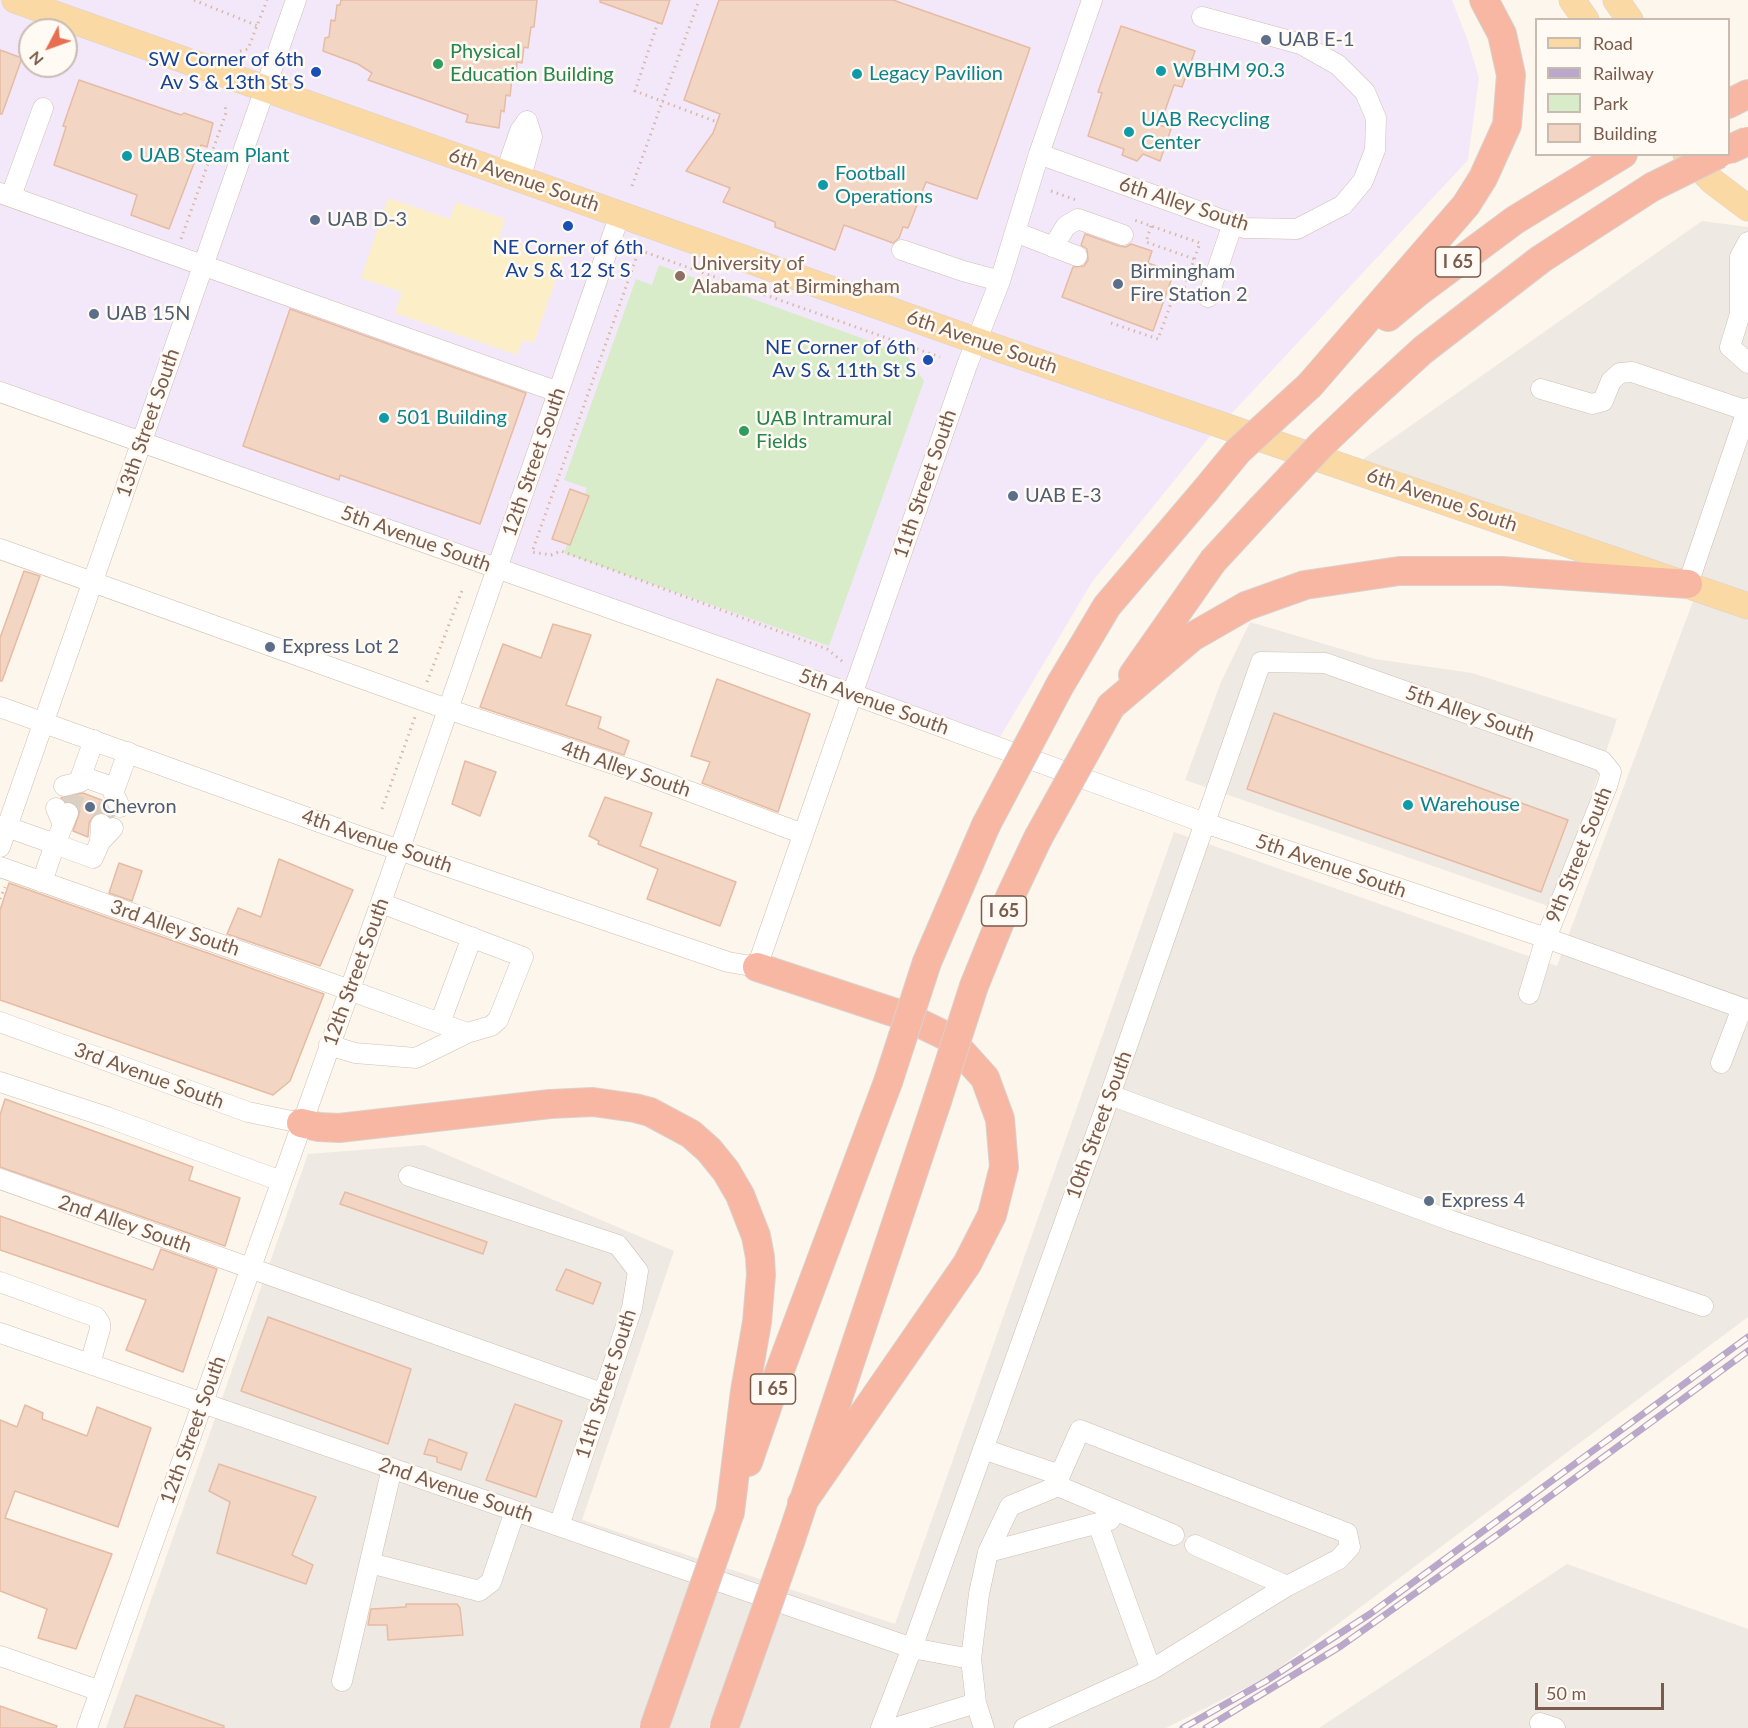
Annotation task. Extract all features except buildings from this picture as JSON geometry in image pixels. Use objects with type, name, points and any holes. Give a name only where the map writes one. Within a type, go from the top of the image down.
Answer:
[{"type":"highway","points":[[1310,385],[1458,214],[1483,178],[1507,125],[1511,75],[1503,34],[1484,0]]},
{"type":"highway","points":[[1730,103],[1748,94]]},
{"type":"highway","points":[[1730,149],[1748,141]]},
{"type":"highway","name":"I 65","points":[[654,1728],[780,1370],[888,1082],[927,962],[986,825],[1060,685],[1107,606],[1238,451],[1310,385],[1418,292],[1515,220],[1620,156]]},
{"type":"highway","name":"I 65","points":[[724,1728],[791,1539],[974,986],[1010,897],[1038,838],[1111,706],[1213,561],[1322,444],[1365,403],[1424,350],[1541,259],[1652,188],[1715,156]]},
{"type":"highway","points":[[1111,706],[1192,637],[1246,606],[1305,585],[1399,571],[1502,572],[1688,584]]},
{"type":"highway","points":[[757,967],[905,1016],[948,1037],[985,1078],[1000,1119],[1004,1167],[992,1215],[967,1264],[802,1503]]},
{"type":"highway","points":[[301,1123],[339,1128],[550,1104],[593,1102],[650,1112],[697,1139],[720,1164],[740,1195],[756,1236],[760,1257],[761,1275],[757,1322],[745,1391],[730,1512]]},
{"type":"main road","name":"6th Avenue South","points":[[15,0],[977,341],[1748,606]]},
{"type":"main road","points":[[1572,0],[1585,18]]},
{"type":"main road","points":[[1616,0],[1629,18]]},
{"type":"main road","points":[[1730,142],[1748,156]]},
{"type":"main road","points":[[1688,156],[1712,181],[1748,208]]},
{"type":"street","name":"13th Street South","points":[[0,847],[296,0]]},
{"type":"street","name":"11th Street South","points":[[757,967],[1000,281],[1039,154],[1092,0]]},
{"type":"street","name":"6th Alley South","points":[[1039,154],[1245,228],[1297,228],[1343,205],[1363,181],[1375,150],[1376,118],[1365,92],[1338,65],[1301,44],[1202,17]]},
{"type":"street","points":[[43,108],[5,195],[558,392]]},
{"type":"street","name":"12th Street South","points":[[87,1728],[381,903],[620,214]]},
{"type":"street","points":[[1053,247],[1066,226],[1078,219],[1126,226]]},
{"type":"street","points":[[1208,297],[1233,223]]},
{"type":"street","points":[[1015,232],[1077,256]]},
{"type":"street","points":[[1748,242],[1740,257],[1743,285],[1740,314],[1730,346],[1748,363]]},
{"type":"street","points":[[902,250],[1000,281]]},
{"type":"street","points":[[1541,389],[1592,404],[1603,401],[1611,381],[1620,373],[1632,372],[1748,410],[1688,584]]},
{"type":"street","name":"5th Avenue South","points":[[0,392],[852,694],[1204,823],[1546,938],[1745,1009]]},
{"type":"street","name":"4th Alley South","points":[[0,549],[447,709],[638,772],[803,834]]},
{"type":"street","name":"10th Street South","points":[[881,1728],[912,1648],[1110,1095],[1261,662],[1325,663]]},
{"type":"street","name":"5th Alley South","points":[[1325,663],[1602,761],[1611,772]]},
{"type":"street","name":"4th Avenue South","points":[[0,707],[399,850],[728,962],[757,967]]},
{"type":"street","points":[[94,740],[75,784],[114,798],[128,752]]},
{"type":"street","name":"9th Street South","points":[[1529,994],[1546,938],[1611,772]]},
{"type":"street","points":[[42,882],[62,815]]},
{"type":"street","points":[[7,827],[93,858],[104,831]]},
{"type":"street","name":"3rd Alley South","points":[[0,867],[466,1033]]},
{"type":"street","points":[[329,1045],[355,1053],[416,1058],[466,1033],[491,1026],[498,1020],[523,957],[381,903]]},
{"type":"street","points":[[440,1023],[472,937]]},
{"type":"street","points":[[1721,1063],[1745,1009]]},
{"type":"street","name":"3rd Avenue South","points":[[0,1022],[248,1112],[301,1123]]},
{"type":"street","points":[[0,1082],[107,1117],[281,1181]]},
{"type":"street","points":[[1110,1095],[1474,1229],[1703,1306]]},
{"type":"street","name":"11th Street South","points":[[409,1176],[618,1245],[638,1271],[632,1308],[559,1526]]},
{"type":"street","name":"2nd Alley South","points":[[0,1179],[604,1394]]},
{"type":"street","points":[[0,1282],[96,1317],[100,1323],[100,1329],[90,1364]]},
{"type":"street","name":"2nd Avenue South","points":[[0,1333],[912,1648],[971,1659]]},
{"type":"street","points":[[984,1728],[976,1703],[971,1659],[979,1594],[988,1552],[1010,1506],[1059,1481],[1080,1430],[1347,1533],[1350,1547],[1339,1559],[1287,1586],[1151,1670],[1024,1728]]},
{"type":"street","points":[[983,1449],[1059,1481],[1174,1535]]},
{"type":"street","points":[[342,1681],[392,1468]]},
{"type":"street","points":[[370,1563],[479,1591],[490,1582],[515,1511]]},
{"type":"street","points":[[988,1552],[1098,1524],[1127,1514]]},
{"type":"street","points":[[1098,1524],[1151,1670]]},
{"type":"street","points":[[1194,1545],[1287,1586]]},
{"type":"street","points":[[0,1656],[99,1691]]},
{"type":"street","points":[[895,1728],[976,1703]]},
{"type":"path","points":[[194,0],[258,26]]},
{"type":"path","points":[[240,51],[248,49],[267,0]]},
{"type":"path","points":[[632,186],[699,0]]},
{"type":"path","points":[[658,22],[635,91],[717,122]]},
{"type":"path","points":[[176,255],[226,114],[225,105]]},
{"type":"path","points":[[1051,191],[1084,203]]},
{"type":"path","points":[[1111,323],[1158,339],[1174,292],[1182,294],[1200,243],[1151,226],[1126,226]]},
{"type":"path","points":[[1151,226],[1146,242],[1194,259]]},
{"type":"path","points":[[842,661],[827,649],[561,551],[551,555],[532,552],[639,250],[940,357]]},
{"type":"path","points":[[382,809],[463,588]]},
{"type":"shaded area","name":"University of Alabama at Birmingham","points":[[0,0],[1452,0],[1479,78],[1468,160],[1207,440],[1092,582],[1000,737],[0,392]]},
{"type":"shaded area","points":[[1702,221],[1748,227],[1748,1317],[1267,1677],[1166,1728],[106,1728],[308,1154],[424,1145],[674,1251],[582,1520],[895,1624],[1174,832],[1557,966],[1702,577],[1359,462]]},
{"type":"shaded area","points":[[1250,622],[1375,659],[1472,673],[1617,719],[1554,908],[1185,780],[1221,682]]},
{"type":"shaded area","points":[[1567,1564],[1748,1629],[1748,1728],[1319,1728]]},
{"type":"green space","name":"UAB Intramural Fields","points":[[659,265],[906,354],[924,381],[829,646],[564,553],[587,488],[564,480],[636,279],[652,285]]},
{"type":"sand","points":[[388,198],[450,219],[456,202],[505,219],[499,238],[543,253],[557,246],[566,249],[534,343],[523,340],[517,355],[395,313],[402,292],[361,278]]},
{"type":"tunnel","points":[[68,813],[76,791]]},
{"type":"tunnel","points":[[101,824],[109,803]]},
{"type":"railway","points":[[1183,1728],[1266,1681],[1370,1614],[1748,1337]]},
{"type":"railway","points":[[1206,1728],[1341,1646],[1500,1533],[1748,1351]]},
{"type":"place","name":"UAB E-1","points":[[1266,40]]},
{"type":"place","name":"Physical Education Building","points":[[438,64]]},
{"type":"place","name":"WBHM 90.3","points":[[1161,71]]},
{"type":"place","name":"SW Corner of 6th Av S & 13th St S","points":[[316,72]]},
{"type":"place","name":"Legacy Pavilion","points":[[857,74]]},
{"type":"place","name":"UAB Recycling Center","points":[[1129,132]]},
{"type":"place","name":"UAB Steam Plant","points":[[127,156]]},
{"type":"place","name":"Football Operations","points":[[823,185]]},
{"type":"place","name":"UAB D-3","points":[[315,220]]},
{"type":"place","name":"NE Corner of 6th Av S & 12 St S","points":[[568,226]]},
{"type":"place","name":"University of Alabama at Birmingham","points":[[680,276]]},
{"type":"place","name":"Birmingham Fire Station 2","points":[[1118,284]]},
{"type":"place","name":"UAB 15N","points":[[94,314]]},
{"type":"place","name":"NE Corner of 6th Av S & 11th St S","points":[[928,360]]},
{"type":"place","name":"501 Building","points":[[384,418]]},
{"type":"place","name":"UAB Intramural Fields","points":[[744,431]]},
{"type":"place","name":"UAB E-3","points":[[1013,496]]},
{"type":"place","name":"Express Lot 2","points":[[270,647]]},
{"type":"place","name":"Warehouse","points":[[1408,805]]},
{"type":"place","name":"Chevron","points":[[90,807]]},
{"type":"place","name":"Express 4","points":[[1429,1201]]}]
